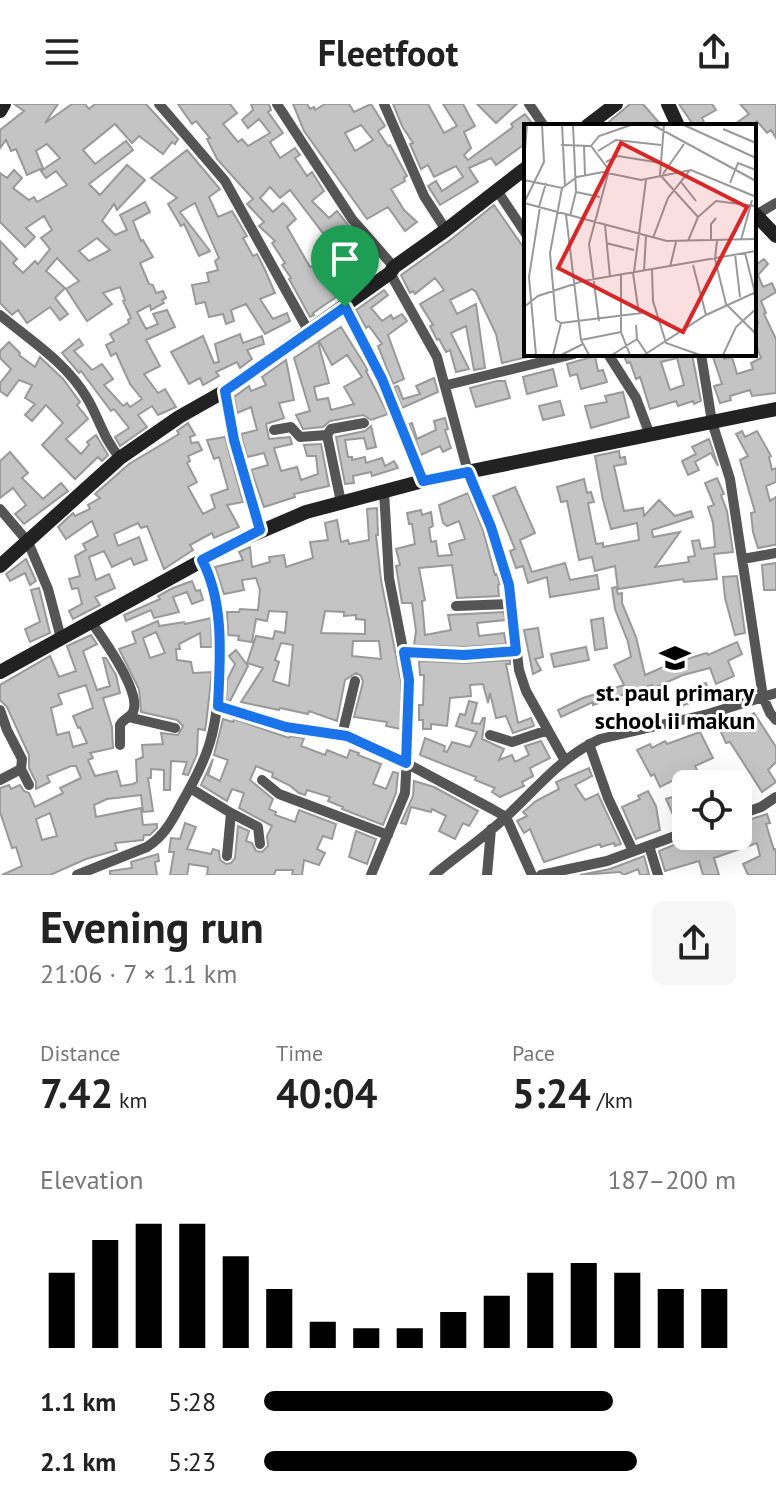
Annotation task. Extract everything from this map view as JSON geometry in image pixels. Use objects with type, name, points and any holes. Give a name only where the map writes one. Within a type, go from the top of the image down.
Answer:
[{"type":"main road","points":[[0,111],[4,104]]},
{"type":"main road","points":[[590,124],[616,104]]},
{"type":"main road","points":[[668,104],[677,124]]},
{"type":"main road","points":[[0,566],[120,458],[179,417],[225,391],[345,307],[524,169]]},
{"type":"main road","points":[[756,215],[776,236]]},
{"type":"main road","points":[[0,672],[202,560],[260,530],[306,512],[423,481],[776,409]]},
{"type":"street","points":[[159,104],[225,181],[309,332]]},
{"type":"street","points":[[277,104],[352,219],[392,270],[437,357],[468,472],[491,527],[509,585],[519,670],[526,691],[564,759]]},
{"type":"street","points":[[384,104],[424,196],[446,230]]},
{"type":"street","points":[[529,104],[543,124]]},
{"type":"street","points":[[496,189],[524,231]]},
{"type":"street","points":[[756,213],[776,203]]},
{"type":"street","points":[[345,307],[382,379],[423,481]]},
{"type":"street","points":[[0,315],[69,373],[88,398],[106,442],[120,458]]},
{"type":"street","points":[[447,385],[566,356]]},
{"type":"street","points":[[609,356],[636,398],[650,435]]},
{"type":"street","points":[[701,356],[712,422],[730,479],[763,697],[776,720]]},
{"type":"street","points":[[225,391],[234,440],[260,530]]},
{"type":"street","points":[[341,502],[327,435],[331,429],[364,423]]},
{"type":"street","points":[[274,430],[291,427],[300,437],[327,435]]},
{"type":"street","points":[[371,875],[405,793],[409,680],[389,578],[384,491]]},
{"type":"street","points":[[0,509],[28,542],[48,589],[61,638]]},
{"type":"street","points":[[743,559],[776,553]]},
{"type":"street","points":[[77,875],[158,841],[190,788],[209,744],[218,706],[218,610],[213,582],[202,560]]},
{"type":"street","points":[[456,606],[510,604]]},
{"type":"street","points":[[90,620],[113,653],[135,703],[132,714],[120,725],[120,745]]},
{"type":"street","points":[[404,652],[464,655],[516,651]]},
{"type":"street","points":[[342,735],[355,681]]},
{"type":"street","points":[[434,875],[506,817],[564,759],[589,744],[776,693]]},
{"type":"street","points":[[218,706],[286,727],[342,735],[406,763],[506,817],[532,875]]},
{"type":"street","points":[[0,710],[22,759],[21,769],[29,785]]},
{"type":"street","points":[[128,717],[175,728]]},
{"type":"street","points":[[490,735],[512,742],[548,730]]},
{"type":"street","points":[[589,744],[608,798],[633,851]]},
{"type":"street","points":[[0,780],[21,769]]},
{"type":"street","points":[[262,780],[279,794],[388,835]]},
{"type":"street","points":[[190,788],[254,823],[258,827],[260,844]]},
{"type":"street","points":[[752,810],[776,797]]},
{"type":"street","points":[[227,856],[231,813]]},
{"type":"street","points":[[487,875],[491,829]]},
{"type":"street","points":[[541,875],[607,861],[672,837]]},
{"type":"street","points":[[649,846],[658,875]]},
{"type":"building","points":[[14,104],[58,104],[45,123],[72,104],[85,104],[89,109],[95,104],[146,104],[178,139],[163,154],[139,136],[132,143],[115,124],[83,150],[95,164],[126,141],[133,150],[89,184],[100,195],[127,165],[145,180],[117,210],[114,204],[102,221],[115,235],[127,230],[120,215],[145,202],[150,212],[133,221],[141,241],[153,257],[140,263],[149,284],[153,285],[156,293],[163,291],[166,298],[162,300],[164,303],[151,310],[150,305],[137,312],[146,329],[158,324],[153,314],[167,310],[175,327],[146,340],[160,366],[144,374],[158,393],[165,389],[176,407],[158,415],[152,406],[138,415],[147,427],[120,446],[115,437],[129,428],[62,353],[79,339],[83,345],[74,351],[92,370],[102,364],[113,379],[104,385],[123,406],[127,403],[130,407],[142,399],[130,384],[116,353],[111,356],[106,345],[114,341],[110,334],[129,323],[131,318],[120,287],[103,293],[112,304],[87,321],[66,289],[79,281],[57,258],[46,271],[65,288],[55,298],[68,314],[60,320],[50,307],[27,323],[18,310],[12,315],[0,303],[0,241],[17,259],[13,263],[23,273],[35,261],[38,264],[50,249],[41,238],[52,230],[44,216],[26,228],[35,237],[25,247],[0,222],[0,173],[7,178],[14,170],[22,178],[13,188],[29,200],[34,197],[37,202],[67,185],[56,171],[46,178],[41,171],[60,158],[47,144],[36,151],[43,168],[27,175],[16,149],[11,151],[6,140],[0,148],[0,130],[24,111]],"holes":[[[97,238],[110,250],[89,261],[79,251]]]},
{"type":"building","points":[[178,104],[230,104],[237,113],[223,124],[238,142],[242,139],[248,146],[270,133],[259,119],[248,128],[242,120],[253,110],[251,104],[269,104],[271,110],[268,112],[283,133],[270,142],[280,158],[295,148],[300,155],[295,158],[307,176],[312,172],[324,191],[312,201],[329,218],[337,211],[374,257],[351,272],[344,262],[349,258],[342,246],[336,242],[332,245],[290,190],[280,198],[270,187],[260,198],[273,212],[283,203],[287,207],[296,219],[287,227],[310,267],[336,297],[314,315],[310,317],[289,279],[282,265],[285,263],[272,243],[275,241],[259,226],[264,222],[247,204],[253,199],[217,159],[207,139],[210,138],[196,121],[192,124]]},
{"type":"building","points":[[293,104],[307,104],[315,110],[325,104],[349,104],[354,112],[371,104],[385,126],[378,131],[390,145],[407,176],[405,181],[391,189],[404,210],[417,222],[405,231],[388,207],[367,219],[304,131]],"holes":[[[361,125],[373,140],[355,151],[345,133]]]},
{"type":"building","points":[[393,104],[428,104],[444,133],[457,126],[443,104],[463,104],[475,126],[464,132],[471,148],[464,155],[468,160],[513,127],[511,124],[525,114],[532,123],[524,124],[524,144],[496,165],[491,158],[469,168],[478,182],[440,205],[428,186],[436,181],[442,191],[463,177],[456,166],[434,177],[428,165],[421,169],[410,144],[413,143]]},
{"type":"building","points":[[477,104],[517,104],[496,123]]},
{"type":"building","points":[[630,104],[643,104],[660,124],[606,124]]},
{"type":"building","points":[[679,104],[712,104],[716,110],[702,118],[705,124],[693,124]]},
{"type":"building","points":[[740,104],[776,104],[776,138],[771,130],[767,133],[757,121],[754,124],[735,124],[749,114]]},
{"type":"building","points":[[187,150],[220,189],[209,197],[218,217],[232,211],[247,236],[243,238],[253,256],[257,254],[265,270],[275,293],[260,299],[273,319],[287,313],[290,321],[265,334],[246,304],[231,310],[234,321],[226,324],[223,314],[209,317],[205,302],[196,304],[192,285],[209,282],[207,273],[218,270],[215,261],[219,258],[195,203],[180,212],[210,251],[199,256],[184,224],[181,226],[168,204],[177,198],[151,178]]},
{"type":"building","points":[[494,205],[524,248],[524,356],[532,356],[502,363],[496,334],[472,289],[450,300],[457,314],[476,304],[485,368],[474,370],[466,326],[451,333],[469,369],[456,372],[450,350],[446,352],[437,340],[430,326],[433,325],[420,304],[444,290],[435,278],[415,294],[413,291],[410,293],[401,275]]},
{"type":"building","points":[[764,259],[768,264],[758,275],[763,287],[772,283],[776,292],[761,301],[776,339],[776,393],[752,396],[750,390],[730,396],[731,400],[720,403],[714,386],[722,384],[713,356],[724,356],[724,359],[732,357],[737,374],[753,369],[751,363],[761,358],[756,345],[756,265]]},
{"type":"building","points":[[384,290],[388,295],[371,308],[382,321],[391,315],[393,319],[402,314],[407,321],[388,335],[404,379],[393,384],[378,346],[382,344],[369,326],[366,328],[356,310]]},
{"type":"building","points":[[341,327],[368,370],[388,414],[371,420],[363,415],[330,421],[323,427],[303,429],[296,415],[310,411],[294,358],[318,342],[329,383],[314,387],[317,400],[328,398],[331,410],[354,404],[344,387],[362,377],[347,355],[332,365],[319,341]]},
{"type":"building","points":[[240,334],[243,343],[262,336],[264,344],[247,350],[252,359],[240,368],[237,362],[216,372],[219,376],[203,385],[200,378],[189,384],[171,352],[203,336],[214,363],[219,362],[215,344]]},
{"type":"building","points":[[9,342],[19,355],[35,367],[40,357],[63,379],[80,402],[77,405],[88,419],[66,439],[81,454],[89,445],[87,442],[96,435],[108,455],[102,461],[98,457],[75,479],[42,445],[63,423],[46,405],[32,421],[25,415],[35,404],[25,398],[32,385],[19,380],[7,396],[0,391],[0,383],[11,369],[0,358],[0,351]]},
{"type":"building","points":[[595,356],[598,371],[603,370],[607,382],[581,389],[577,374],[570,376],[567,364]]},
{"type":"building","points":[[624,356],[692,356],[701,401],[678,406],[676,401],[650,409],[640,377],[636,379],[630,362],[627,363]],"holes":[[[677,358],[684,385],[670,390],[661,362]]]},
{"type":"building","points":[[286,360],[294,400],[279,403],[284,418],[266,424],[269,439],[290,437],[292,444],[274,448],[281,471],[297,467],[301,480],[318,474],[316,456],[307,456],[304,445],[321,444],[329,486],[294,494],[295,497],[264,507],[251,470],[268,465],[264,453],[247,457],[241,434],[257,430],[251,407],[237,413],[234,397],[249,386],[251,391],[266,385],[262,377]]},
{"type":"building","points":[[553,369],[557,386],[527,394],[523,377]]},
{"type":"building","points":[[434,378],[438,392],[402,408],[394,387],[398,386],[403,399],[420,394],[416,386]]},
{"type":"building","points":[[505,381],[510,398],[476,407],[470,388]]},
{"type":"building","points":[[623,392],[629,417],[591,428],[585,406],[607,402],[605,396]]},
{"type":"building","points":[[560,401],[564,415],[543,420],[539,406]]},
{"type":"building","points":[[445,418],[451,448],[443,452],[440,446],[421,455],[409,424],[412,423],[417,439],[436,430],[434,421]]},
{"type":"building","points":[[188,423],[195,435],[190,437],[191,443],[198,442],[202,450],[188,456],[190,461],[187,463],[197,482],[188,487],[203,514],[215,508],[211,495],[228,489],[219,457],[214,459],[207,440],[225,437],[243,502],[227,505],[239,527],[214,538],[212,533],[190,545],[193,550],[164,569],[147,526],[141,528],[138,523],[114,534],[118,546],[139,537],[147,560],[134,565],[131,558],[112,567],[104,551],[89,557],[96,580],[109,574],[115,588],[95,597],[100,605],[73,619],[69,611],[82,604],[78,588],[72,589],[69,579],[80,576],[75,556],[86,550],[83,544],[98,536],[92,521],[66,539],[58,527],[73,513],[75,516],[90,509],[88,505],[100,498],[95,494],[129,464],[179,434],[177,431]]},
{"type":"building","points":[[371,426],[376,447],[367,449],[364,438],[345,440],[348,457],[352,460],[365,457],[366,463],[382,458],[385,466],[394,461],[398,468],[372,476],[371,472],[353,476],[354,483],[345,484],[336,437],[365,431]]},
{"type":"building","points":[[742,431],[745,437],[757,431],[771,456],[772,470],[776,468],[776,482],[766,486],[770,501],[776,497],[776,545],[758,548],[753,532],[751,513],[755,512],[740,460],[748,456],[736,434]]},
{"type":"building","points":[[709,439],[718,466],[711,453],[695,462],[699,470],[688,475],[682,461],[696,454],[692,447]]},
{"type":"building","points":[[619,451],[620,458],[625,457],[626,464],[614,466],[624,511],[643,508],[644,516],[659,500],[675,516],[691,511],[693,517],[652,530],[653,537],[680,532],[655,567],[689,562],[688,557],[695,556],[692,541],[699,540],[701,549],[715,547],[708,507],[714,505],[705,483],[717,478],[724,494],[721,495],[727,511],[733,552],[714,554],[717,579],[684,582],[683,579],[618,589],[615,566],[595,571],[592,557],[579,560],[567,501],[561,502],[557,487],[584,479],[587,493],[591,492],[594,502],[588,503],[596,544],[603,543],[603,547],[639,540],[637,523],[611,529],[603,500],[595,456]]},
{"type":"building","points":[[10,452],[28,473],[22,478],[43,499],[61,483],[68,491],[24,524],[15,514],[26,505],[13,488],[0,498],[0,461]]},
{"type":"building","points":[[515,487],[535,533],[520,540],[532,572],[565,563],[570,580],[597,575],[599,589],[550,597],[547,577],[528,583],[523,566],[516,568],[510,551],[515,549],[493,496]]},
{"type":"building","points":[[468,493],[497,574],[499,596],[457,598],[452,565],[419,568],[425,600],[422,601],[425,635],[451,630],[448,615],[504,612],[505,620],[477,623],[479,636],[504,633],[506,644],[464,647],[414,645],[416,631],[412,603],[402,603],[396,566],[400,565],[396,549],[415,544],[407,513],[421,510],[422,515],[431,512],[431,542],[436,541],[438,556],[452,555],[449,544],[465,539],[459,521],[447,526],[443,523],[439,505]]},
{"type":"building","points":[[377,508],[376,535],[381,580],[401,681],[401,729],[386,726],[387,722],[354,717],[363,682],[356,673],[345,680],[337,721],[309,711],[308,714],[241,702],[263,668],[247,663],[256,636],[273,639],[275,631],[285,633],[287,612],[269,611],[267,621],[256,619],[252,642],[228,635],[227,612],[258,610],[260,590],[256,578],[242,580],[244,590],[224,594],[215,567],[243,560],[239,552],[250,547],[252,567],[270,562],[269,557],[284,555],[286,567],[313,558],[310,542],[328,540],[325,523],[337,520],[341,542],[348,540],[349,544],[369,540],[367,509]],"holes":[[[325,611],[344,612],[344,616],[356,615],[356,619],[365,620],[365,634],[321,633]],[[353,641],[379,641],[381,659],[352,656]],[[281,643],[293,645],[289,686],[273,681],[279,662],[275,660]]]},
{"type":"building","points":[[26,559],[36,581],[30,585],[25,573],[10,581],[6,574]]},
{"type":"building","points":[[776,563],[776,590],[764,590],[762,565]]},
{"type":"building","points":[[737,576],[745,633],[735,635],[723,577]]},
{"type":"building","points":[[192,581],[196,591],[200,590],[203,600],[192,604],[187,592],[173,597],[179,612],[154,618],[151,610],[126,621],[124,615]]},
{"type":"building","points":[[616,587],[618,594],[622,593],[622,603],[636,637],[645,675],[675,662],[708,655],[737,642],[742,654],[728,661],[734,676],[716,684],[710,668],[683,675],[654,688],[652,685],[593,705],[593,702],[561,717],[558,710],[624,685],[614,665],[631,657],[615,609],[612,588]]},
{"type":"building","points":[[39,588],[50,633],[30,642],[25,629],[40,622],[31,590]]},
{"type":"building","points":[[211,618],[212,647],[201,647],[200,633],[179,644],[180,649],[176,649],[177,660],[191,662],[193,673],[212,672],[205,730],[198,729],[197,754],[188,775],[183,774],[187,762],[171,761],[170,790],[164,790],[164,770],[151,769],[151,778],[148,778],[153,811],[143,812],[141,795],[107,799],[94,805],[96,817],[141,808],[143,825],[157,824],[157,828],[150,835],[144,835],[143,840],[115,843],[117,850],[86,859],[50,875],[2,875],[22,866],[16,847],[12,848],[0,812],[0,788],[9,785],[11,789],[20,785],[29,793],[35,807],[63,793],[60,788],[81,778],[76,766],[71,766],[47,776],[50,782],[36,789],[29,768],[29,755],[7,707],[0,700],[0,685],[50,656],[59,677],[76,671],[67,646],[91,635],[97,644],[83,651],[97,690],[110,686],[103,658],[106,658],[116,675],[120,693],[103,698],[112,727],[113,748],[90,753],[93,758],[88,760],[95,776],[117,771],[121,786],[133,784],[137,782],[136,760],[143,757],[142,745],[163,744],[161,733],[178,735],[183,726],[177,720],[141,712],[139,689],[119,649],[136,643],[132,632],[158,621],[159,626]],"holes":[[[156,632],[165,653],[150,658],[143,638]],[[86,685],[93,708],[73,716],[87,743],[73,747],[69,732],[57,735],[51,708],[62,704],[58,694]],[[50,813],[57,836],[42,840],[36,819]]]},
{"type":"building","points":[[603,618],[607,648],[595,650],[591,620]]},
{"type":"building","points":[[538,628],[543,657],[535,659],[541,670],[533,674],[524,630]]},
{"type":"building","points":[[586,647],[589,660],[554,667],[551,654]]},
{"type":"building","points":[[236,650],[248,666],[230,701],[226,700],[227,680],[235,664],[229,656]]},
{"type":"building","points":[[510,660],[510,664],[506,664],[518,723],[531,718],[534,726],[513,733],[506,716],[496,718],[490,693],[488,703],[483,684],[470,685],[471,696],[450,698],[447,726],[431,724],[431,729],[423,729],[423,720],[419,720],[419,705],[423,705],[424,675],[420,675],[419,661],[464,663]]},
{"type":"building","points":[[706,683],[710,696],[684,705],[679,692]]},
{"type":"building","points":[[469,701],[477,703],[472,723],[480,724],[485,718],[482,739],[504,749],[499,760],[512,755],[515,762],[529,755],[525,746],[541,741],[550,758],[530,768],[533,776],[522,782],[524,786],[500,797],[492,792],[495,788],[475,780],[476,777],[420,755],[425,738],[445,746],[444,751],[447,752],[452,742],[470,747],[477,732],[456,726],[460,714],[465,715]]},
{"type":"building","points":[[754,713],[776,747],[776,762],[768,770],[776,782],[762,792],[752,776],[752,770],[748,770],[730,742],[726,743],[719,728],[734,721],[735,724]]},
{"type":"building","points":[[223,719],[233,722],[234,719],[289,738],[304,738],[301,746],[325,755],[327,750],[347,758],[350,750],[359,753],[381,764],[373,784],[386,789],[393,772],[398,773],[396,793],[383,825],[342,809],[328,801],[330,797],[307,790],[305,795],[299,793],[272,777],[273,773],[256,766],[250,780],[273,799],[269,809],[276,812],[275,815],[295,822],[299,810],[336,824],[332,839],[323,836],[317,849],[325,853],[319,865],[304,860],[302,875],[292,875],[293,870],[276,870],[274,875],[207,875],[208,867],[189,864],[187,875],[170,875],[174,852],[169,852],[171,838],[180,839],[185,823],[196,827],[187,849],[211,854],[213,849],[219,851],[220,860],[226,864],[235,858],[238,826],[249,831],[246,841],[252,843],[256,851],[262,852],[268,846],[267,836],[272,826],[239,808],[244,793],[232,789],[227,801],[201,785],[213,759],[208,775],[220,781],[228,760],[214,755]]},
{"type":"building","points":[[700,732],[713,758],[695,766],[697,770],[672,770],[672,781],[660,787],[637,750],[650,744],[652,748],[665,741],[667,744]]},
{"type":"building","points":[[589,768],[592,776],[575,785],[585,800],[598,794],[621,844],[601,847],[600,844],[544,862],[530,829],[524,833],[517,821],[527,816],[523,812],[536,801],[559,789],[556,782]]},
{"type":"building","points":[[414,781],[434,787],[478,811],[469,826],[463,823],[455,839],[439,831],[446,816],[432,809],[431,812],[411,807],[406,824],[401,823],[413,796]]},
{"type":"building","points":[[648,791],[656,806],[660,830],[636,839],[622,807],[640,799],[638,796]]},
{"type":"building","points":[[672,797],[672,813],[666,799]]},
{"type":"building","points":[[767,814],[770,823],[766,824],[776,849],[776,875],[748,875],[743,864],[760,856],[757,843],[752,845],[752,819]]},
{"type":"building","points":[[356,831],[376,839],[367,864],[349,857]]},
{"type":"building","points":[[672,846],[672,850],[737,850],[714,858],[719,875],[703,875],[699,861],[665,871],[659,851]]},
{"type":"building","points":[[158,854],[159,861],[155,862],[157,875],[110,875],[110,871],[132,868],[131,862]]},
{"type":"building","points":[[644,856],[649,874],[646,875],[640,875],[638,869],[624,875],[620,872],[580,875],[610,869]]},
{"type":"place","name":"st. paul primary school ii makun","points":[[675,658]]},
{"type":"route","points":[[345,307],[382,379],[423,481],[468,472],[491,527],[509,585],[516,651],[464,655],[404,652],[409,680],[406,763],[347,736],[286,727],[218,706],[218,610],[213,582],[202,560],[260,530],[234,440],[225,391],[345,307]]}]
